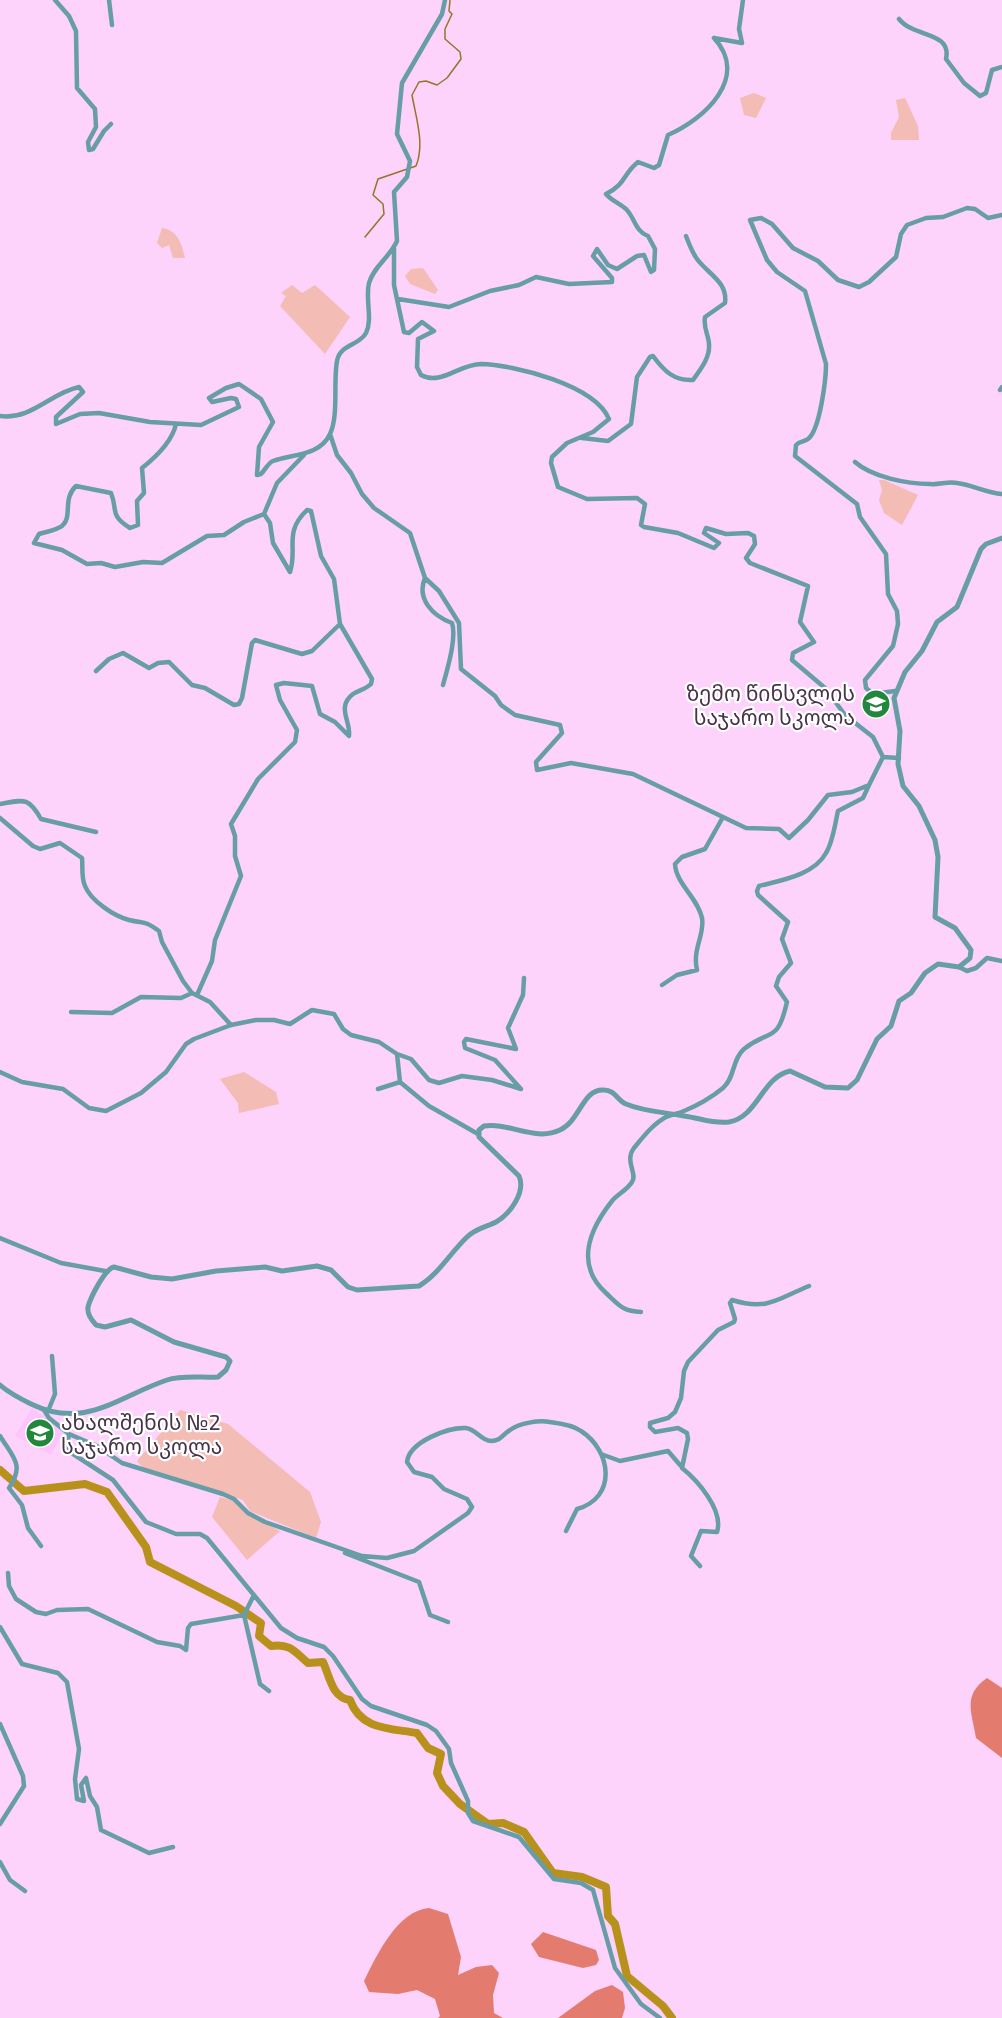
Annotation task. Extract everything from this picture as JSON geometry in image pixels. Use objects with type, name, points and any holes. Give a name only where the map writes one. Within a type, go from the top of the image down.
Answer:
[{"type":"street","points":[[55,0],[69,16],[76,30],[77,88],[95,109],[96,127],[88,142],[89,150],[93,149],[111,124]]},
{"type":"street","points":[[109,0],[112,25]]},
{"type":"street","points":[[445,0],[442,14],[402,83],[397,134],[408,154],[409,165],[407,177],[394,192],[398,235],[394,248],[394,285],[404,332],[409,333],[422,322],[434,331],[418,339],[417,367],[421,375],[438,379],[461,368],[481,364],[532,374],[567,384],[587,395],[609,419],[603,426],[567,443],[551,459],[558,487],[587,499],[637,498],[645,504],[641,525],[644,528],[678,533],[714,548],[720,543],[705,536],[706,528],[726,534],[748,533],[756,539],[747,558],[750,563],[805,583],[808,591],[800,622],[814,642],[793,652],[792,660],[825,688],[845,715],[873,737],[883,757]]},
{"type":"street","points":[[398,299],[449,307],[490,291],[519,285],[536,277],[569,284],[612,282],[612,278],[593,256],[597,249],[608,266],[617,269],[644,255],[648,268],[651,272],[654,270],[655,249],[648,236],[641,233],[626,209],[606,194],[621,186],[630,169],[638,162],[654,168],[659,165],[668,135],[692,122],[720,97],[728,70],[726,53],[714,38],[742,43],[739,28],[743,0]]},
{"type":"street","points":[[899,19],[906,28],[938,39],[945,44],[948,51],[946,59],[968,87],[980,96],[986,93],[992,70],[1002,67]]},
{"type":"street","points":[[895,691],[873,694],[866,688],[865,680],[893,646],[898,624],[897,611],[888,594],[886,554],[860,517],[857,504],[795,456],[796,445],[809,439],[817,425],[826,377],[826,364],[805,291],[777,272],[767,260],[750,220],[761,218],[772,224],[793,249],[818,261],[838,280],[859,287],[896,257],[901,234],[907,225],[916,220],[943,218],[967,208],[975,209],[988,218],[1002,215]]},
{"type":"street","points":[[579,437],[608,441],[631,424],[637,377],[650,357],[652,356],[662,369],[680,381],[693,380],[703,366],[710,344],[703,329],[705,317],[725,303],[726,294],[720,281],[696,258],[686,237]]},
{"type":"street","points":[[394,248],[372,275],[368,290],[366,333],[360,340],[348,346],[337,361],[337,389],[330,434],[337,455],[351,473],[362,494],[374,507],[410,533],[425,578],[439,591],[459,623],[461,669],[515,715],[560,725],[562,733],[536,762],[537,770],[571,763],[633,774],[746,828],[779,830],[789,838],[808,820],[828,795],[852,792],[869,785]]},
{"type":"street","points":[[0,416],[12,417],[29,413],[79,387],[83,392],[56,417],[56,424],[80,414],[99,413],[176,424],[201,425],[239,407],[236,399],[212,402],[209,398],[226,388],[239,384],[261,399],[273,422],[259,447],[257,475],[261,474],[273,461],[304,455]]},
{"type":"street","points":[[176,424],[174,434],[154,458],[142,468],[144,493],[137,501],[138,525],[130,528],[121,523],[112,508],[111,493],[76,486],[67,499],[67,518],[62,526],[39,534],[34,543],[62,550],[87,564],[100,563],[115,567],[143,562],[162,562],[193,547],[207,536],[224,535],[243,522],[264,514],[277,483],[304,455],[330,434]]},
{"type":"street","points":[[855,462],[864,470],[894,478],[926,484],[956,482],[986,493],[1002,494]]},
{"type":"street","points":[[71,1012],[112,1013],[141,997],[182,998],[194,994],[212,961],[215,940],[241,876],[235,856],[235,836],[231,824],[258,779],[295,742],[297,730],[280,700],[276,685],[284,683],[312,686],[320,714],[335,722],[349,736],[344,712],[346,703],[353,694],[371,684],[372,679],[340,624],[334,579],[321,556],[311,512],[307,510],[296,520],[290,545],[290,572],[273,543],[270,524],[264,514]]},
{"type":"street","points":[[959,966],[970,958],[971,950],[955,928],[935,917],[939,869],[934,840],[919,806],[903,786],[895,691],[905,672],[922,651],[937,622],[957,607],[981,549],[986,544],[1002,538]]},
{"type":"street","points":[[425,578],[422,584],[425,602],[432,612],[452,623],[454,630],[450,646],[451,663],[443,686]]},
{"type":"street","points":[[96,671],[118,654],[123,653],[149,668],[158,663],[169,662],[192,685],[205,688],[234,705],[239,704],[242,698],[252,643],[255,640],[302,654],[312,651],[340,624]]},
{"type":"street","points":[[883,757],[900,758]]},
{"type":"street","points":[[641,1312],[631,1311],[615,1304],[597,1284],[589,1268],[590,1236],[611,1202],[633,1182],[630,1165],[632,1151],[648,1131],[668,1115],[683,1112],[721,1089],[731,1081],[743,1050],[772,1035],[779,1027],[787,1002],[776,986],[779,977],[791,963],[782,939],[788,922],[758,895],[757,891],[759,886],[793,877],[818,863],[827,852],[838,811],[863,798],[883,757]]},
{"type":"street","points":[[0,804],[26,801],[34,805],[41,819],[96,832]]},
{"type":"street","points":[[662,985],[677,975],[697,969],[695,951],[703,921],[699,905],[675,871],[675,864],[682,857],[705,849],[723,817]]},
{"type":"street","points":[[0,818],[33,846],[40,849],[60,843],[82,858],[85,888],[100,904],[116,914],[127,920],[145,921],[159,931],[165,950],[194,994],[210,1002],[231,1025]]},
{"type":"street","points":[[478,1134],[484,1126],[491,1125],[525,1132],[557,1132],[575,1120],[586,1097],[594,1091],[602,1090],[610,1091],[629,1106],[713,1123],[734,1121],[746,1114],[768,1086],[786,1072],[790,1071],[825,1088],[848,1088],[857,1080],[877,1039],[891,1026],[898,1001],[911,993],[926,973],[939,964],[959,966],[967,971],[976,968],[987,958],[1002,961]]},
{"type":"street","points":[[0,1072],[22,1082],[63,1089],[89,1108],[106,1111],[141,1093],[166,1072],[186,1044],[194,1039],[231,1025],[267,1020],[290,1024],[312,1010],[329,1011],[334,1014],[343,1029],[351,1035],[379,1042],[397,1054],[414,1061],[424,1077],[439,1083],[462,1076],[492,1080],[521,1089],[495,1060],[465,1048],[464,1044],[466,1039],[474,1039],[516,1049],[508,1028],[523,995],[524,978]]},
{"type":"street","points":[[0,1239],[61,1263],[105,1271],[114,1267],[151,1278],[172,1279],[216,1271],[265,1267],[282,1271],[317,1266],[331,1270],[348,1287],[357,1290],[419,1286],[426,1282],[470,1234],[498,1221],[508,1211],[522,1183],[519,1176],[478,1134],[429,1106],[400,1082],[397,1054]]},
{"type":"street","points":[[378,1089],[400,1082]]},
{"type":"street","points":[[0,1385],[46,1411],[64,1415],[90,1412],[168,1380],[218,1377],[230,1360],[226,1357],[174,1342],[135,1321],[122,1320],[105,1327],[96,1325],[89,1317],[88,1307],[105,1271]]},
{"type":"street","points":[[682,1468],[688,1439],[687,1433],[678,1428],[656,1432],[650,1427],[650,1423],[668,1418],[675,1412],[681,1398],[684,1371],[688,1362],[718,1330],[734,1322],[730,1303],[732,1300],[753,1307],[809,1286]]},
{"type":"street","points":[[46,1411],[55,1394],[52,1356]]},
{"type":"street","points":[[46,1411],[49,1418],[69,1434],[97,1446],[122,1463],[223,1494],[234,1499],[249,1513],[265,1522],[340,1550],[362,1556],[387,1558],[414,1551],[468,1513],[472,1507],[471,1502],[444,1489],[432,1477],[414,1472],[407,1462],[410,1453],[435,1433],[466,1428],[488,1441],[501,1439],[510,1429],[527,1423],[550,1422],[582,1431],[601,1454],[607,1467],[606,1479],[591,1504],[577,1509],[566,1531]]},
{"type":"street","points":[[69,1434],[67,1447],[70,1452],[113,1480],[146,1522],[176,1534],[200,1534],[207,1538],[281,1628],[297,1638],[324,1647],[333,1656],[362,1699],[371,1706],[427,1725],[436,1731],[448,1749],[451,1763],[468,1801],[468,1813],[473,1821],[519,1837],[554,1879],[581,1883],[593,1890],[615,1968],[641,2004],[660,2018]]},
{"type":"street","points":[[0,1436],[16,1462],[18,1474],[9,1488],[22,1505],[28,1528],[40,1546]]},
{"type":"street","points":[[601,1454],[620,1461],[668,1451],[682,1468],[695,1478],[711,1503],[719,1529],[714,1532],[705,1529],[694,1541],[691,1556],[700,1566]]},
{"type":"street","points":[[340,1550],[362,1562],[386,1568],[419,1581],[430,1615],[448,1622]]},
{"type":"street","points":[[8,1573],[9,1586],[16,1599],[36,1612],[46,1614],[57,1610],[88,1609],[157,1642],[180,1646],[186,1650],[188,1628],[191,1624],[246,1612]]},
{"type":"street","points":[[254,1596],[246,1612],[260,1684],[269,1691]]},
{"type":"street","points":[[0,1627],[22,1664],[58,1673],[67,1682],[79,1749],[75,1779],[77,1798],[84,1801],[81,1785],[83,1779],[86,1779],[90,1796],[97,1807],[100,1830],[149,1853],[173,1847]]},
{"type":"street","points":[[0,1724],[6,1734],[24,1786],[0,1824]]},
{"type":"street","points":[[0,1862],[10,1880],[25,1891]]},
{"type":"shaded area","points":[[754,93],[766,98],[756,118],[744,115],[740,98]]},
{"type":"shaded area","points":[[905,98],[918,126],[919,140],[891,140],[891,133],[899,117],[896,100]]},
{"type":"shaded area","points":[[162,228],[176,235],[185,258],[173,258],[169,245],[162,248],[157,243]]},
{"type":"shaded area","points":[[423,268],[438,290],[435,294],[410,284],[405,276],[411,269]]},
{"type":"shaded area","points":[[292,285],[302,293],[315,285],[350,317],[325,354],[280,306],[286,296],[281,293]]},
{"type":"shaded area","points":[[879,480],[918,495],[902,525],[884,513],[879,500],[882,490]]},
{"type":"shaded area","points":[[244,1072],[276,1092],[279,1104],[239,1113],[238,1103],[220,1079]]},
{"type":"shaded area","name":"ახალშენის №2 საჯარო სკოლა","points":[[32,1408],[64,1431],[51,1455],[15,1436]]},
{"type":"shaded area","points":[[180,1410],[228,1424],[310,1492],[321,1522],[316,1538],[250,1511],[243,1500],[144,1469],[137,1461]]},
{"type":"shaded area","points":[[220,1497],[235,1501],[247,1513],[280,1531],[247,1560],[212,1517]]},
{"type":"shaded area","points":[[987,1678],[1002,1688],[1002,1758],[976,1738],[971,1698],[979,1684]]},
{"type":"shaded area","points":[[429,1908],[448,1914],[461,1957],[458,1975],[476,1967],[492,1965],[499,1973],[493,1995],[494,2013],[503,2018],[438,2018],[440,2016],[435,1999],[417,1990],[398,1994],[369,1992],[364,1981],[389,1936],[407,1917]]},
{"type":"shaded area","points":[[543,1932],[596,1950],[599,1960],[596,1965],[583,1968],[539,1957],[531,1944]]},
{"type":"shaded area","points":[[612,1985],[623,1992],[625,2008],[622,2018],[558,2018],[595,1991]]},
{"type":"waterway","points":[[365,237],[384,214],[383,204],[373,195],[378,179],[416,166],[419,158],[420,140],[412,95],[419,82],[426,81],[437,85],[447,78],[461,59],[460,52],[445,39],[445,29],[452,14],[449,11],[450,0]]},
{"type":"waterway","points":[[0,1470],[24,1491],[85,1484],[107,1492],[146,1547],[150,1562],[236,1606],[261,1623],[259,1636],[271,1646],[288,1647],[308,1663],[323,1662],[335,1691],[350,1700],[361,1717],[377,1726],[417,1733],[428,1748],[441,1754],[437,1773],[443,1786],[460,1804],[488,1824],[503,1823],[524,1832],[553,1873],[582,1877],[606,1887],[608,1916],[615,1924],[627,1976],[663,2006],[672,2018]]},
{"type":"place","name":"ზემო წინსვლის საჯარო სკოლა","points":[[876,704]]},
{"type":"place","name":"ახალშენის №2 საჯარო სკოლა","points":[[40,1433]]}]
